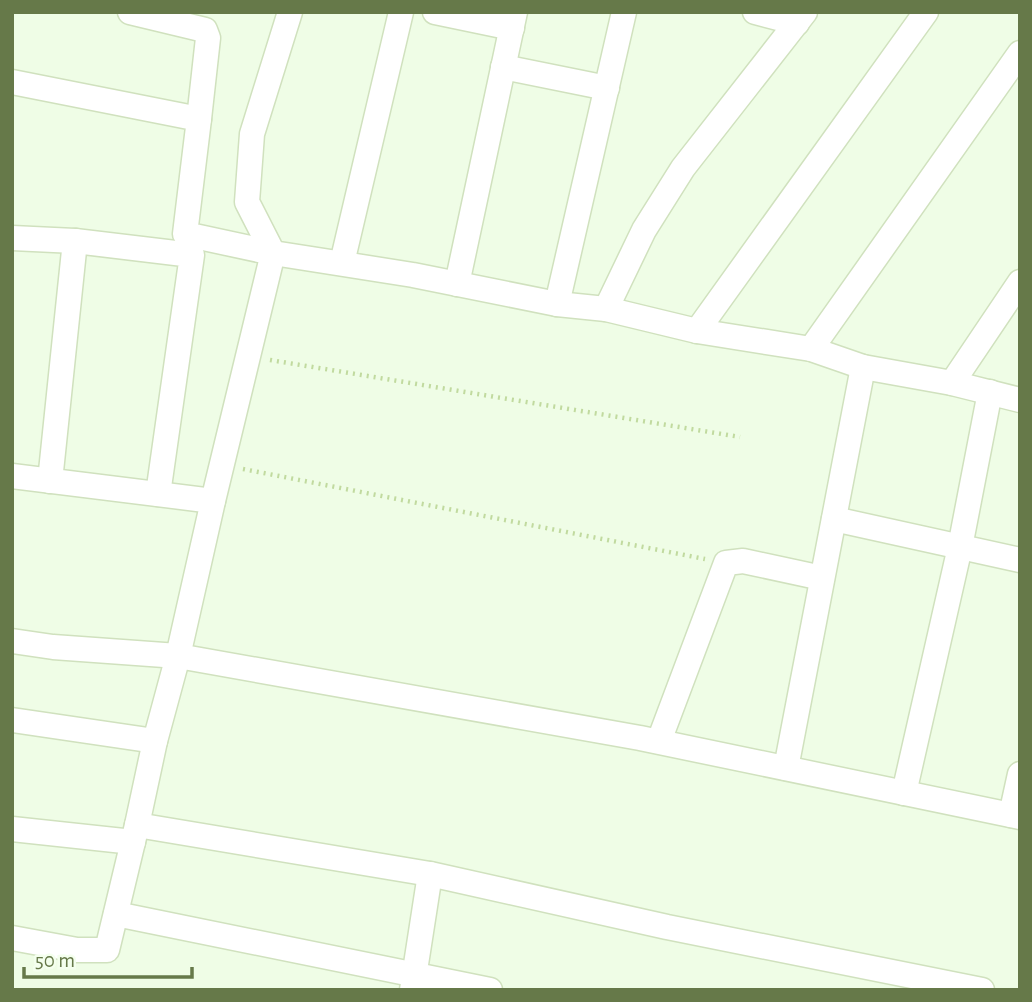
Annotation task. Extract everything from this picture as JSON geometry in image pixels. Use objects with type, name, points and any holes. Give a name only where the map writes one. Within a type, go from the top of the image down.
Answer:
[{"type":"street","points":[[130,12],[205,30],[208,37],[185,234],[274,253],[342,263],[557,304],[606,309],[697,331],[811,349],[863,367],[952,383],[1020,400]]},
{"type":"street","points":[[12,938],[77,950],[107,950],[274,253],[247,202],[252,134],[290,12]]},
{"type":"street","points":[[342,263],[401,12]]},
{"type":"street","points":[[435,12],[513,20],[457,284]]},
{"type":"street","points":[[557,304],[624,12]]},
{"type":"street","points":[[755,12],[801,18]]},
{"type":"street","points":[[697,331],[926,12]]},
{"type":"street","points":[[606,309],[644,230],[683,168],[801,18]]},
{"type":"street","points":[[811,349],[1020,53]]},
{"type":"street","points":[[503,67],[607,88]]},
{"type":"street","points":[[12,82],[199,119]]},
{"type":"street","points":[[12,238],[192,255],[158,494]]},
{"type":"street","points":[[50,481],[75,242]]},
{"type":"street","points":[[952,383],[1020,282]]},
{"type":"street","points":[[786,768],[863,367]]},
{"type":"street","points":[[904,793],[960,547],[990,393]]},
{"type":"street","points":[[12,476],[213,501]]},
{"type":"street","points":[[834,519],[1020,560]]},
{"type":"street","points":[[659,741],[726,563],[743,561],[822,579]]},
{"type":"street","points":[[12,641],[53,647],[178,656],[659,741],[1016,816],[1020,774]]},
{"type":"street","points":[[12,720],[155,741]]},
{"type":"street","points":[[12,829],[135,834],[430,874],[667,927],[982,990]]},
{"type":"street","points":[[413,982],[430,874]]},
{"type":"street","points":[[116,914],[413,982],[490,990]]},
{"type":"path","points":[[248,357],[740,437]]},
{"type":"path","points":[[222,465],[726,563]]}]
